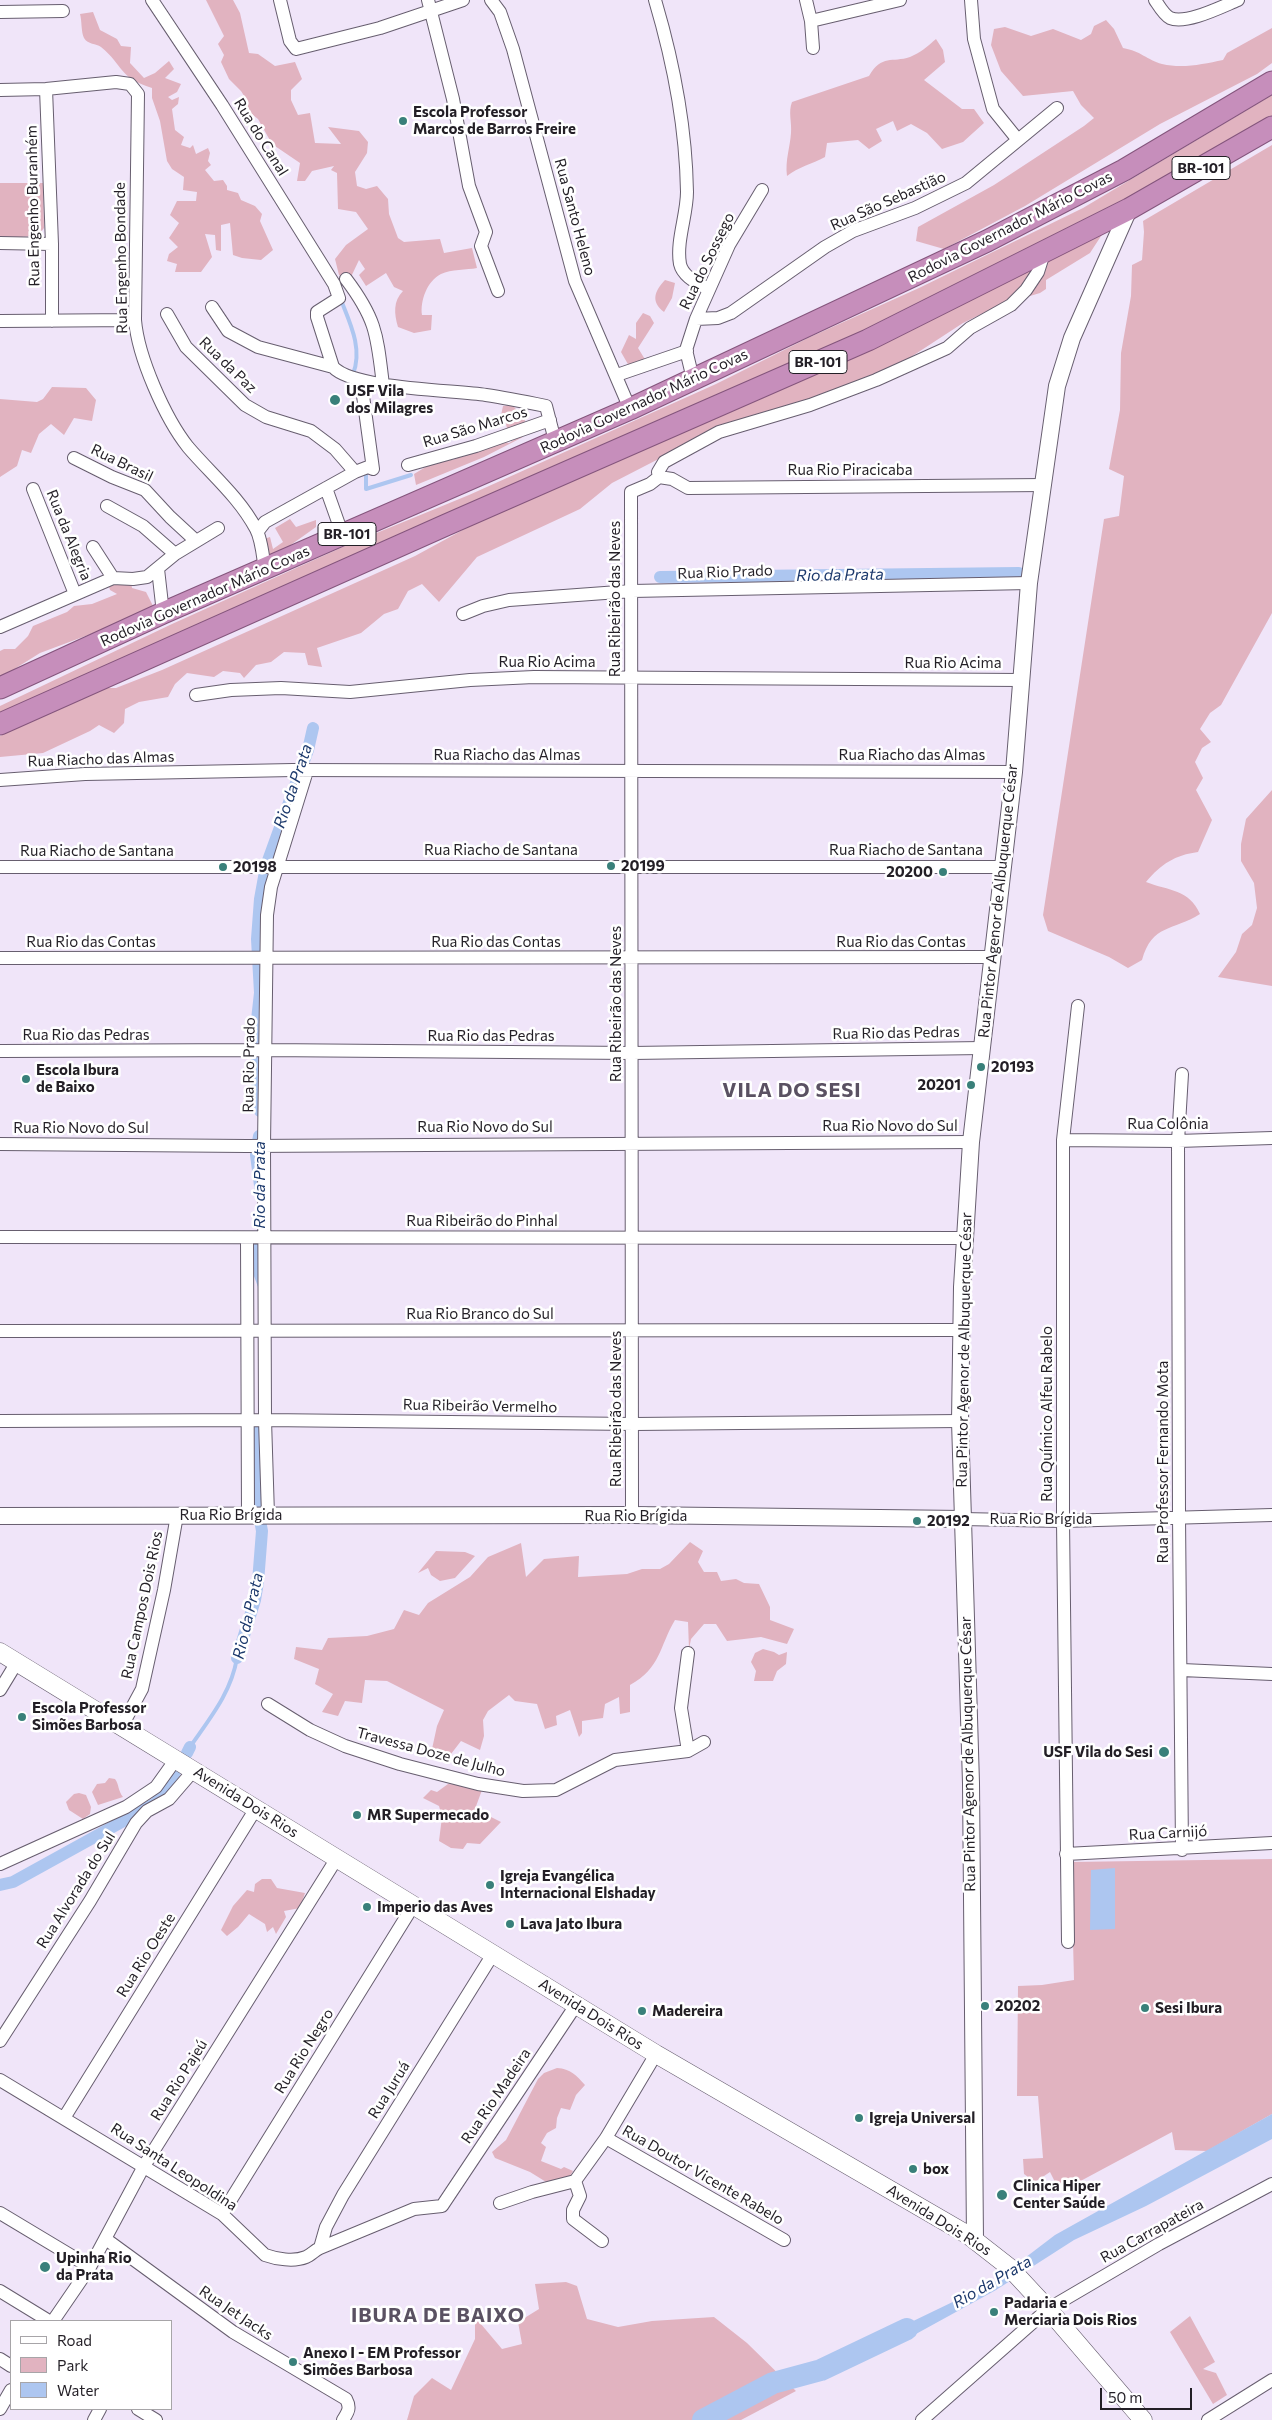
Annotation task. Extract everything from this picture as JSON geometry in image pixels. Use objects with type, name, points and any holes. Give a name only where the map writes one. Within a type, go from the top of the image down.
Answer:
[{"type":"highway","name":"Rodovia Governador Mário Covas","points":[[0,688],[163,613],[630,409],[987,241],[1124,170],[1249,98],[1272,82]]},
{"type":"highway","name":"Rodovia Governador Mário Covas","points":[[0,724],[446,524],[868,340],[1044,253],[1129,208],[1272,127]]},
{"type":"main road","points":[[1249,98],[1272,74]]},
{"type":"main road","name":"Avenida Dois Rios","points":[[0,1652],[656,2054],[976,2240],[1015,2273],[1048,2308],[1143,2420]]},
{"type":"street","name":"Rua do Canal","points":[[152,0],[247,145],[339,295],[338,300],[317,312],[333,367]]},
{"type":"street","points":[[280,0],[288,36],[296,49],[430,6],[463,0]]},
{"type":"street","name":"Rua Santo Heleno","points":[[491,0],[500,12],[513,49],[574,281],[630,409]]},
{"type":"street","points":[[655,0],[668,44],[684,129],[687,196],[680,264],[688,277],[708,289]]},
{"type":"street","points":[[806,0],[811,21],[813,48]]},
{"type":"street","points":[[971,0],[974,39],[994,109],[1018,140]]},
{"type":"street","points":[[1155,0],[1168,17],[1178,20],[1202,14],[1238,0]]},
{"type":"street","points":[[811,21],[894,1]]},
{"type":"street","points":[[430,6],[453,99],[470,186],[486,232],[481,246],[498,292]]},
{"type":"street","points":[[0,12],[64,11]]},
{"type":"street","name":"Rua Engenho Bondade","points":[[46,90],[116,82],[130,84],[138,94],[135,320],[142,353],[168,416],[187,446],[228,490],[258,531],[265,570]]},
{"type":"street","points":[[0,90],[46,90]]},
{"type":"street","name":"Rua Engenho Buranhém","points":[[46,90],[52,244],[52,321]]},
{"type":"street","name":"Rua São Sebastião","points":[[696,319],[710,319],[731,313],[825,247],[853,231],[915,208],[950,192],[980,173],[1057,108]]},
{"type":"street","name":"Rua do Sossego","points":[[693,379],[687,351],[696,319],[729,246],[762,190]]},
{"type":"street","name":"Rua Pintor Agenor de Albuquerque César","points":[[976,2240],[971,1783],[960,1421],[964,1238],[971,1142],[1014,772],[1029,583],[1061,372],[1072,338],[1129,208]]},
{"type":"street","points":[[0,243],[52,244]]},
{"type":"street","points":[[659,477],[658,472],[664,462],[719,432],[810,405],[876,380],[947,348],[970,328],[1011,305],[1038,272],[1044,253]]},
{"type":"street","points":[[346,279],[363,302],[372,320],[383,385]]},
{"type":"street","points":[[212,307],[228,331],[258,347],[333,367],[339,374],[355,380],[383,385],[486,395],[546,406],[553,433],[558,441]]},
{"type":"street","name":"Rua da Paz","points":[[167,314],[186,347],[245,405],[266,417],[312,431],[364,470]]},
{"type":"street","points":[[0,321],[135,320]]},
{"type":"street","points":[[616,376],[687,351]]},
{"type":"street","points":[[258,531],[265,522],[326,488],[364,470],[355,380]]},
{"type":"street","name":"Rua São Marcos","points":[[408,465],[476,446],[550,420]]},
{"type":"street","name":"Rua Brasil","points":[[74,458],[112,478],[145,490],[196,541]]},
{"type":"street","name":"Rua Rio Piracicaba","points":[[659,477],[672,479],[688,488],[1044,485]]},
{"type":"street","name":"Rua Ribeirão das Neves","points":[[632,1515],[634,1424],[632,1329],[633,866],[631,492],[650,484],[659,477]]},
{"type":"street","points":[[326,488],[343,536]]},
{"type":"street","name":"Rua da Alegria","points":[[33,489],[75,594]]},
{"type":"street","points":[[107,506],[143,526],[175,554]]},
{"type":"street","points":[[0,627],[113,578],[140,578],[158,569],[175,554],[218,528]]},
{"type":"street","points":[[92,547],[113,578]]},
{"type":"street","points":[[158,569],[163,613]]},
{"type":"street","name":"Rua Rio Prado","points":[[632,591],[1029,583]]},
{"type":"street","points":[[463,614],[483,606],[509,600],[632,591]]},
{"type":"street","name":"Rua Rio Acima","points":[[196,695],[231,690],[282,688],[350,692],[470,680],[631,678],[1020,680]]},
{"type":"street","name":"Rua Rio Prado","points":[[258,1515],[257,1331],[265,1237],[259,1145],[259,1050],[272,868],[302,771]]},
{"type":"street","name":"Rua Riacho das Almas","points":[[0,780],[86,774],[302,771],[1014,772]]},
{"type":"street","name":"Rua Riacho de Santana","points":[[0,867],[1003,867]]},
{"type":"street","name":"Rua Rio das Contas","points":[[0,958],[633,959],[992,957]]},
{"type":"street","name":"Rua Químico Alfeu Rabelo","points":[[1068,1942],[1063,1521],[1063,1140],[1078,1006]]},
{"type":"street","name":"Rua Rio das Pedras","points":[[0,1051],[259,1050],[632,1053],[982,1048]]},
{"type":"street","name":"Rua Professor Fernando Mota","points":[[1182,1074],[1178,1141],[1182,1850]]},
{"type":"street","name":"Rua Colônia","points":[[1063,1140],[1178,1141],[1272,1138]]},
{"type":"street","name":"Rua Rio Novo do Sul","points":[[0,1144],[259,1145],[971,1142]]},
{"type":"street","name":"Rua Ribeirão do Pinhal","points":[[0,1237],[248,1239],[265,1237],[964,1238]]},
{"type":"street","name":"Rua Rio Prado","points":[[248,1239],[257,1331],[258,1515]]},
{"type":"street","name":"Rua Rio Branco do Sul","points":[[0,1331],[961,1330]]},
{"type":"street","name":"Rua Ribeirão Vermelho","points":[[0,1421],[256,1420],[634,1424],[960,1421]]},
{"type":"street","name":"Rua Campos Dois Rios","points":[[122,1726],[142,1689],[164,1590],[177,1515]]},
{"type":"street","name":"Rua Rio Brígida","points":[[0,1516],[632,1515],[962,1518],[1063,1521],[1179,1516],[1272,1515]]},
{"type":"street","points":[[688,1653],[681,1712],[688,1751]]},
{"type":"street","points":[[0,1690],[17,1662]]},
{"type":"street","points":[[1182,1670],[1272,1674]]},
{"type":"street","name":"Travessa Doze de Julho","points":[[268,1704],[310,1730],[345,1746],[400,1764],[469,1781],[523,1791],[545,1792],[564,1788],[603,1764],[615,1760],[688,1751],[704,1742]]},
{"type":"street","points":[[0,1864],[126,1807],[156,1787],[176,1759]]},
{"type":"street","name":"Rua Alvorada do Sul","points":[[0,2041],[90,1902],[136,1823],[147,1811],[169,1799],[194,1770]]},
{"type":"street","name":"Rua Rio Oeste","points":[[64,2118],[255,1810]]},
{"type":"street","name":"Rua Carnijó","points":[[1066,1854],[1182,1850],[1272,1843]]},
{"type":"street","name":"Rua Rio Pajeú","points":[[54,2320],[90,2268],[107,2240],[144,2166],[337,1858]]},
{"type":"street","name":"Rua Rio Negro","points":[[222,2214],[414,1906]]},
{"type":"street","name":"Rua Juruá","points":[[320,2248],[326,2227],[342,2194],[493,1954]]},
{"type":"street","name":"Rua Rio Madeira","points":[[442,2206],[576,2005]]},
{"type":"street","points":[[500,2203],[532,2192],[575,2181],[606,2138],[656,2054]]},
{"type":"street","name":"Rua Santa Leopoldina","points":[[0,2080],[222,2214],[259,2251],[274,2258],[305,2258],[320,2248],[414,2209],[442,2206]]},
{"type":"street","name":"Rua Doutor Vicente Rabelo","points":[[606,2138],[784,2240]]},
{"type":"street","points":[[575,2181],[580,2196],[573,2210],[573,2219],[602,2241]]},
{"type":"street","name":"Rua Carrapateira","points":[[922,2420],[1048,2308],[1159,2244],[1272,2184]]},
{"type":"street","points":[[0,2213],[90,2268]]},
{"type":"street","name":"Rua Jet Jacks","points":[[107,2240],[233,2332],[346,2400],[350,2407],[343,2420]]},
{"type":"street","points":[[0,2292],[47,2320]]},
{"type":"street","points":[[1208,2420],[1272,2380]]},
{"type":"street","points":[[0,2409],[10,2392]]},
{"type":"street","points":[[140,2410],[156,2420]]},
{"type":"green space","points":[[206,0],[233,0],[240,13],[249,53],[258,54],[275,66],[295,62],[302,79],[291,90],[291,100],[298,115],[310,113],[315,143],[341,144],[328,127],[359,131],[368,142],[367,153],[355,172],[357,186],[366,189],[377,186],[388,199],[389,214],[398,238],[404,242],[440,239],[444,253],[472,248],[477,268],[445,272],[436,277],[428,286],[423,298],[422,315],[432,315],[431,330],[414,333],[398,327],[395,308],[397,299],[403,291],[394,287],[386,273],[366,286],[359,275],[365,269],[359,260],[350,279],[339,275],[335,259],[346,245],[368,229],[356,212],[338,209],[337,173],[331,170],[334,166],[312,171],[305,181],[297,181],[300,163],[272,144],[258,119],[244,108],[248,102],[241,91],[229,79],[221,62],[224,55],[218,44],[224,36]]},
{"type":"green space","points":[[93,12],[100,30],[117,39],[121,46],[131,47],[130,63],[144,78],[155,73],[169,61],[174,69],[165,78],[181,84],[177,92],[168,97],[172,100],[179,97],[178,104],[172,109],[175,130],[184,137],[181,145],[190,148],[193,145],[196,154],[208,148],[210,153],[208,161],[211,165],[205,170],[214,181],[223,180],[227,190],[238,193],[241,200],[255,206],[262,214],[260,221],[273,250],[261,260],[233,255],[230,223],[221,225],[221,251],[216,250],[215,235],[205,234],[212,257],[201,272],[175,272],[177,264],[167,261],[169,254],[178,247],[169,238],[179,223],[170,215],[177,201],[196,201],[197,192],[183,190],[184,177],[172,169],[167,161],[160,121],[152,98],[152,88],[133,80],[101,47],[88,42],[84,38],[80,14]]},
{"type":"green space","points":[[1106,20],[1114,29],[1123,48],[1135,51],[1162,64],[1178,66],[1223,60],[1227,53],[1272,28],[1272,63],[1257,74],[1160,124],[1025,206],[944,249],[916,241],[918,227],[994,185],[1094,118],[1081,105],[1073,91],[1023,96],[1001,71],[991,45],[994,29],[1005,27],[1031,36],[1053,29],[1081,40],[1091,34],[1094,26]]},
{"type":"green space","points":[[936,39],[943,50],[945,62],[924,80],[962,109],[974,109],[984,123],[963,142],[942,149],[927,133],[911,124],[897,131],[893,121],[876,129],[882,141],[869,149],[858,140],[827,143],[825,157],[787,176],[792,102],[869,76],[883,62],[910,57]]},
{"type":"green space","points":[[1272,95],[1272,117],[994,275],[0,718],[0,706],[172,624],[345,546],[469,495],[716,384],[808,338],[919,288],[1083,208]]},
{"type":"green space","points":[[1272,145],[1272,613],[1221,705],[1210,713],[1200,729],[1211,742],[1202,748],[1195,762],[1203,778],[1196,790],[1212,820],[1198,852],[1182,855],[1169,861],[1146,882],[1184,895],[1200,914],[1158,934],[1146,948],[1142,960],[1128,968],[1109,957],[1048,931],[1043,915],[1104,519],[1119,516],[1124,476],[1109,469],[1120,410],[1121,353],[1131,296],[1132,265],[1142,260],[1143,221]]},
{"type":"green space","points":[[0,183],[43,183],[44,228],[38,236],[0,238]]},
{"type":"green space","points":[[1103,233],[1090,253],[1046,280],[1046,289],[1040,293],[1000,305],[963,323],[894,368],[806,402],[707,434],[612,483],[580,509],[477,557],[439,602],[422,584],[408,591],[398,609],[384,614],[361,633],[317,648],[322,667],[308,665],[305,653],[284,652],[271,662],[256,665],[244,678],[240,673],[223,671],[214,677],[187,673],[175,684],[168,697],[139,702],[125,709],[124,723],[114,733],[99,725],[43,753],[0,757],[0,736],[99,688],[116,688],[162,670],[415,556],[505,507]]},
{"type":"green space","points":[[665,280],[675,283],[672,298],[664,312],[657,304],[656,296]]},
{"type":"green space","points":[[643,313],[650,316],[654,323],[638,348],[646,361],[629,366],[621,352],[629,335],[636,339],[636,323]]},
{"type":"green space","points":[[52,387],[86,388],[96,400],[92,421],[74,418],[64,435],[51,424],[39,434],[31,453],[22,450],[17,466],[0,477],[0,399],[37,402],[43,399]]},
{"type":"green space","points":[[512,405],[517,410],[524,409],[525,423],[508,433],[506,424],[500,420],[503,406]]},
{"type":"green space","points":[[518,437],[523,437],[484,457],[416,485],[414,474],[429,465],[455,459],[459,448],[501,441],[509,443]]},
{"type":"green space","points":[[290,519],[296,527],[316,520],[316,527],[271,559],[257,548],[264,539],[270,537],[273,549],[283,542],[275,528]]},
{"type":"green space","points":[[107,579],[131,582],[132,588],[146,592],[155,610],[40,653],[0,678],[0,651],[15,649],[28,636],[33,626],[67,612],[74,606],[92,604],[117,594],[110,590]]},
{"type":"green space","points":[[1272,790],[1272,986],[1218,977],[1236,952],[1242,934],[1252,925],[1257,908],[1254,883],[1241,861],[1241,844],[1246,819]]},
{"type":"green space","points":[[690,1542],[703,1551],[698,1562],[704,1572],[717,1572],[721,1581],[736,1579],[744,1583],[759,1584],[770,1607],[770,1620],[794,1629],[787,1644],[761,1637],[727,1641],[716,1624],[704,1624],[691,1639],[689,1649],[688,1622],[675,1620],[654,1664],[630,1685],[630,1712],[620,1714],[619,1697],[605,1704],[603,1718],[582,1721],[582,1733],[579,1737],[570,1710],[556,1716],[557,1725],[545,1729],[537,1704],[515,1701],[509,1695],[488,1711],[483,1720],[484,1736],[480,1750],[461,1741],[451,1754],[432,1749],[437,1726],[444,1710],[387,1681],[365,1680],[362,1703],[345,1701],[338,1716],[322,1712],[333,1694],[315,1684],[319,1669],[294,1659],[296,1647],[322,1650],[328,1638],[367,1636],[394,1629],[404,1610],[419,1615],[428,1603],[470,1577],[488,1557],[521,1543],[526,1577],[544,1559],[579,1556],[578,1577],[627,1574],[642,1569],[660,1569],[669,1564]]},
{"type":"green space","points":[[436,1551],[465,1552],[475,1556],[455,1578],[440,1581],[431,1575],[428,1568],[418,1573]]},
{"type":"green space","points":[[763,1649],[779,1655],[787,1652],[786,1664],[777,1671],[773,1681],[754,1681],[756,1671],[751,1662],[755,1653]]},
{"type":"green space","points":[[109,1778],[115,1779],[123,1797],[98,1805],[92,1792],[97,1784],[105,1783]]},
{"type":"green space","points":[[448,1784],[465,1785],[482,1790],[475,1809],[501,1822],[480,1844],[467,1843],[463,1849],[451,1848],[439,1841],[442,1817],[439,1806],[423,1798],[431,1790],[437,1792]]},
{"type":"green space","points":[[74,1794],[86,1795],[91,1807],[90,1814],[83,1819],[69,1810],[66,1802]]},
{"type":"green space","name":"Sesi Ibura","points":[[1272,1859],[1272,2114],[1207,2151],[1175,2150],[1172,2132],[1060,2192],[1050,2172],[1035,2182],[1024,2174],[1023,2159],[1043,2158],[1038,2096],[1017,2096],[1018,1986],[1042,1985],[1074,1980],[1071,1862]]},
{"type":"green space","points":[[262,1879],[271,1879],[277,1888],[305,1893],[300,1908],[284,1911],[286,1917],[276,1934],[273,1927],[267,1932],[265,1924],[249,1914],[227,1936],[221,1930],[233,1906],[247,1890],[254,1892],[255,1884]]},
{"type":"green space","points":[[557,2068],[573,2073],[585,2085],[576,2095],[570,2110],[561,2108],[556,2128],[547,2133],[541,2143],[546,2147],[541,2161],[561,2169],[564,2167],[573,2171],[567,2181],[551,2185],[530,2172],[495,2158],[492,2152],[506,2140],[538,2079],[544,2073]]},
{"type":"green space","points":[[566,2282],[577,2286],[587,2319],[618,2327],[652,2321],[714,2317],[747,2343],[796,2391],[741,2420],[407,2420],[414,2396],[432,2378],[451,2390],[475,2339],[475,2317],[502,2349],[522,2344],[518,2322],[539,2309],[535,2284]]},
{"type":"green space","points":[[1190,2316],[1215,2362],[1203,2369],[1216,2373],[1227,2395],[1213,2404],[1170,2332]]},
{"type":"water","points":[[1115,1868],[1115,1929],[1090,1930],[1091,1870]]},
{"type":"water","name":"Rio da Prata","points":[[1272,2114],[1272,2139],[1146,2206],[1074,2240],[996,2290],[885,2351],[878,2338],[992,2283],[1055,2235]]},
{"type":"waterway","points":[[341,300],[356,346],[356,365],[353,374]]},
{"type":"waterway","points":[[366,470],[366,489],[411,475]]},
{"type":"waterway","name":"Rio da Prata","points":[[660,577],[1019,573]]},
{"type":"waterway","name":"Rio da Prata","points":[[260,1111],[256,1073],[257,1020],[260,993],[257,939],[260,899],[266,866],[308,750],[313,728]]},
{"type":"waterway","name":"Rio da Prata","points":[[259,1136],[256,1155],[261,1193]]},
{"type":"waterway","name":"Rio da Prata","points":[[260,1235],[257,1267],[264,1286]]},
{"type":"waterway","name":"Rio da Prata","points":[[237,1658],[255,1600],[258,1582],[262,1531],[257,1504],[259,1425]]},
{"type":"waterway","name":"Rio da Prata","points":[[190,1747],[225,1694],[237,1658]]},
{"type":"waterway","name":"Rio da Prata","points":[[187,1753],[190,1747]]},
{"type":"waterway","name":"Rio da Prata","points":[[0,1885],[13,1882],[156,1803],[175,1772]]},
{"type":"waterway","name":"Rio da Prata","points":[[703,2420],[773,2383],[821,2370],[907,2329]]},
{"type":"place","name":"Escola Professor Marcos de Barros Freire","points":[[403,121]]},
{"type":"place","name":"USF Vila dos Milagres","points":[[335,400]]},
{"type":"place","name":"20199","points":[[611,866]]},
{"type":"place","name":"20198","points":[[223,867]]},
{"type":"place","name":"20200","points":[[943,872]]},
{"type":"place","name":"20193","points":[[981,1067]]},
{"type":"place","name":"Escola Ibura de Baixo","points":[[26,1079]]},
{"type":"place","name":"20201","points":[[971,1085]]},
{"type":"place","name":"20192","points":[[917,1521]]},
{"type":"place","name":"Escola Professor Simões Barbosa","points":[[22,1717]]},
{"type":"place","name":"USF Vila do Sesi","points":[[1164,1752]]},
{"type":"place","name":"MR Supermecado","points":[[357,1815]]},
{"type":"place","name":"Igreja Evangélica Internacional Elshaday","points":[[490,1885]]},
{"type":"place","name":"Imperio das Aves","points":[[367,1907]]},
{"type":"place","name":"Lava Jato Ibura","points":[[510,1924]]},
{"type":"place","name":"20202","points":[[985,2006]]},
{"type":"place","name":"Sesi Ibura","points":[[1145,2008]]},
{"type":"place","name":"Madereira","points":[[642,2011]]},
{"type":"place","name":"Igreja Universal","points":[[859,2118]]},
{"type":"place","name":"box","points":[[913,2169]]},
{"type":"place","name":"Clinica Hiper Center Saúde","points":[[1002,2195]]},
{"type":"place","name":"Upinha Rio da Prata","points":[[45,2267]]},
{"type":"place","name":"Padaria e Merciaria Dois Rios","points":[[994,2312]]},
{"type":"place","name":"Anexo I - EM Professor Simões Barbosa","points":[[293,2362]]},
{"type":"district","name":"VILA DO SESI","points":[[792,1090]]},
{"type":"district","name":"IBURA DE BAIXO","points":[[438,2315]]}]
